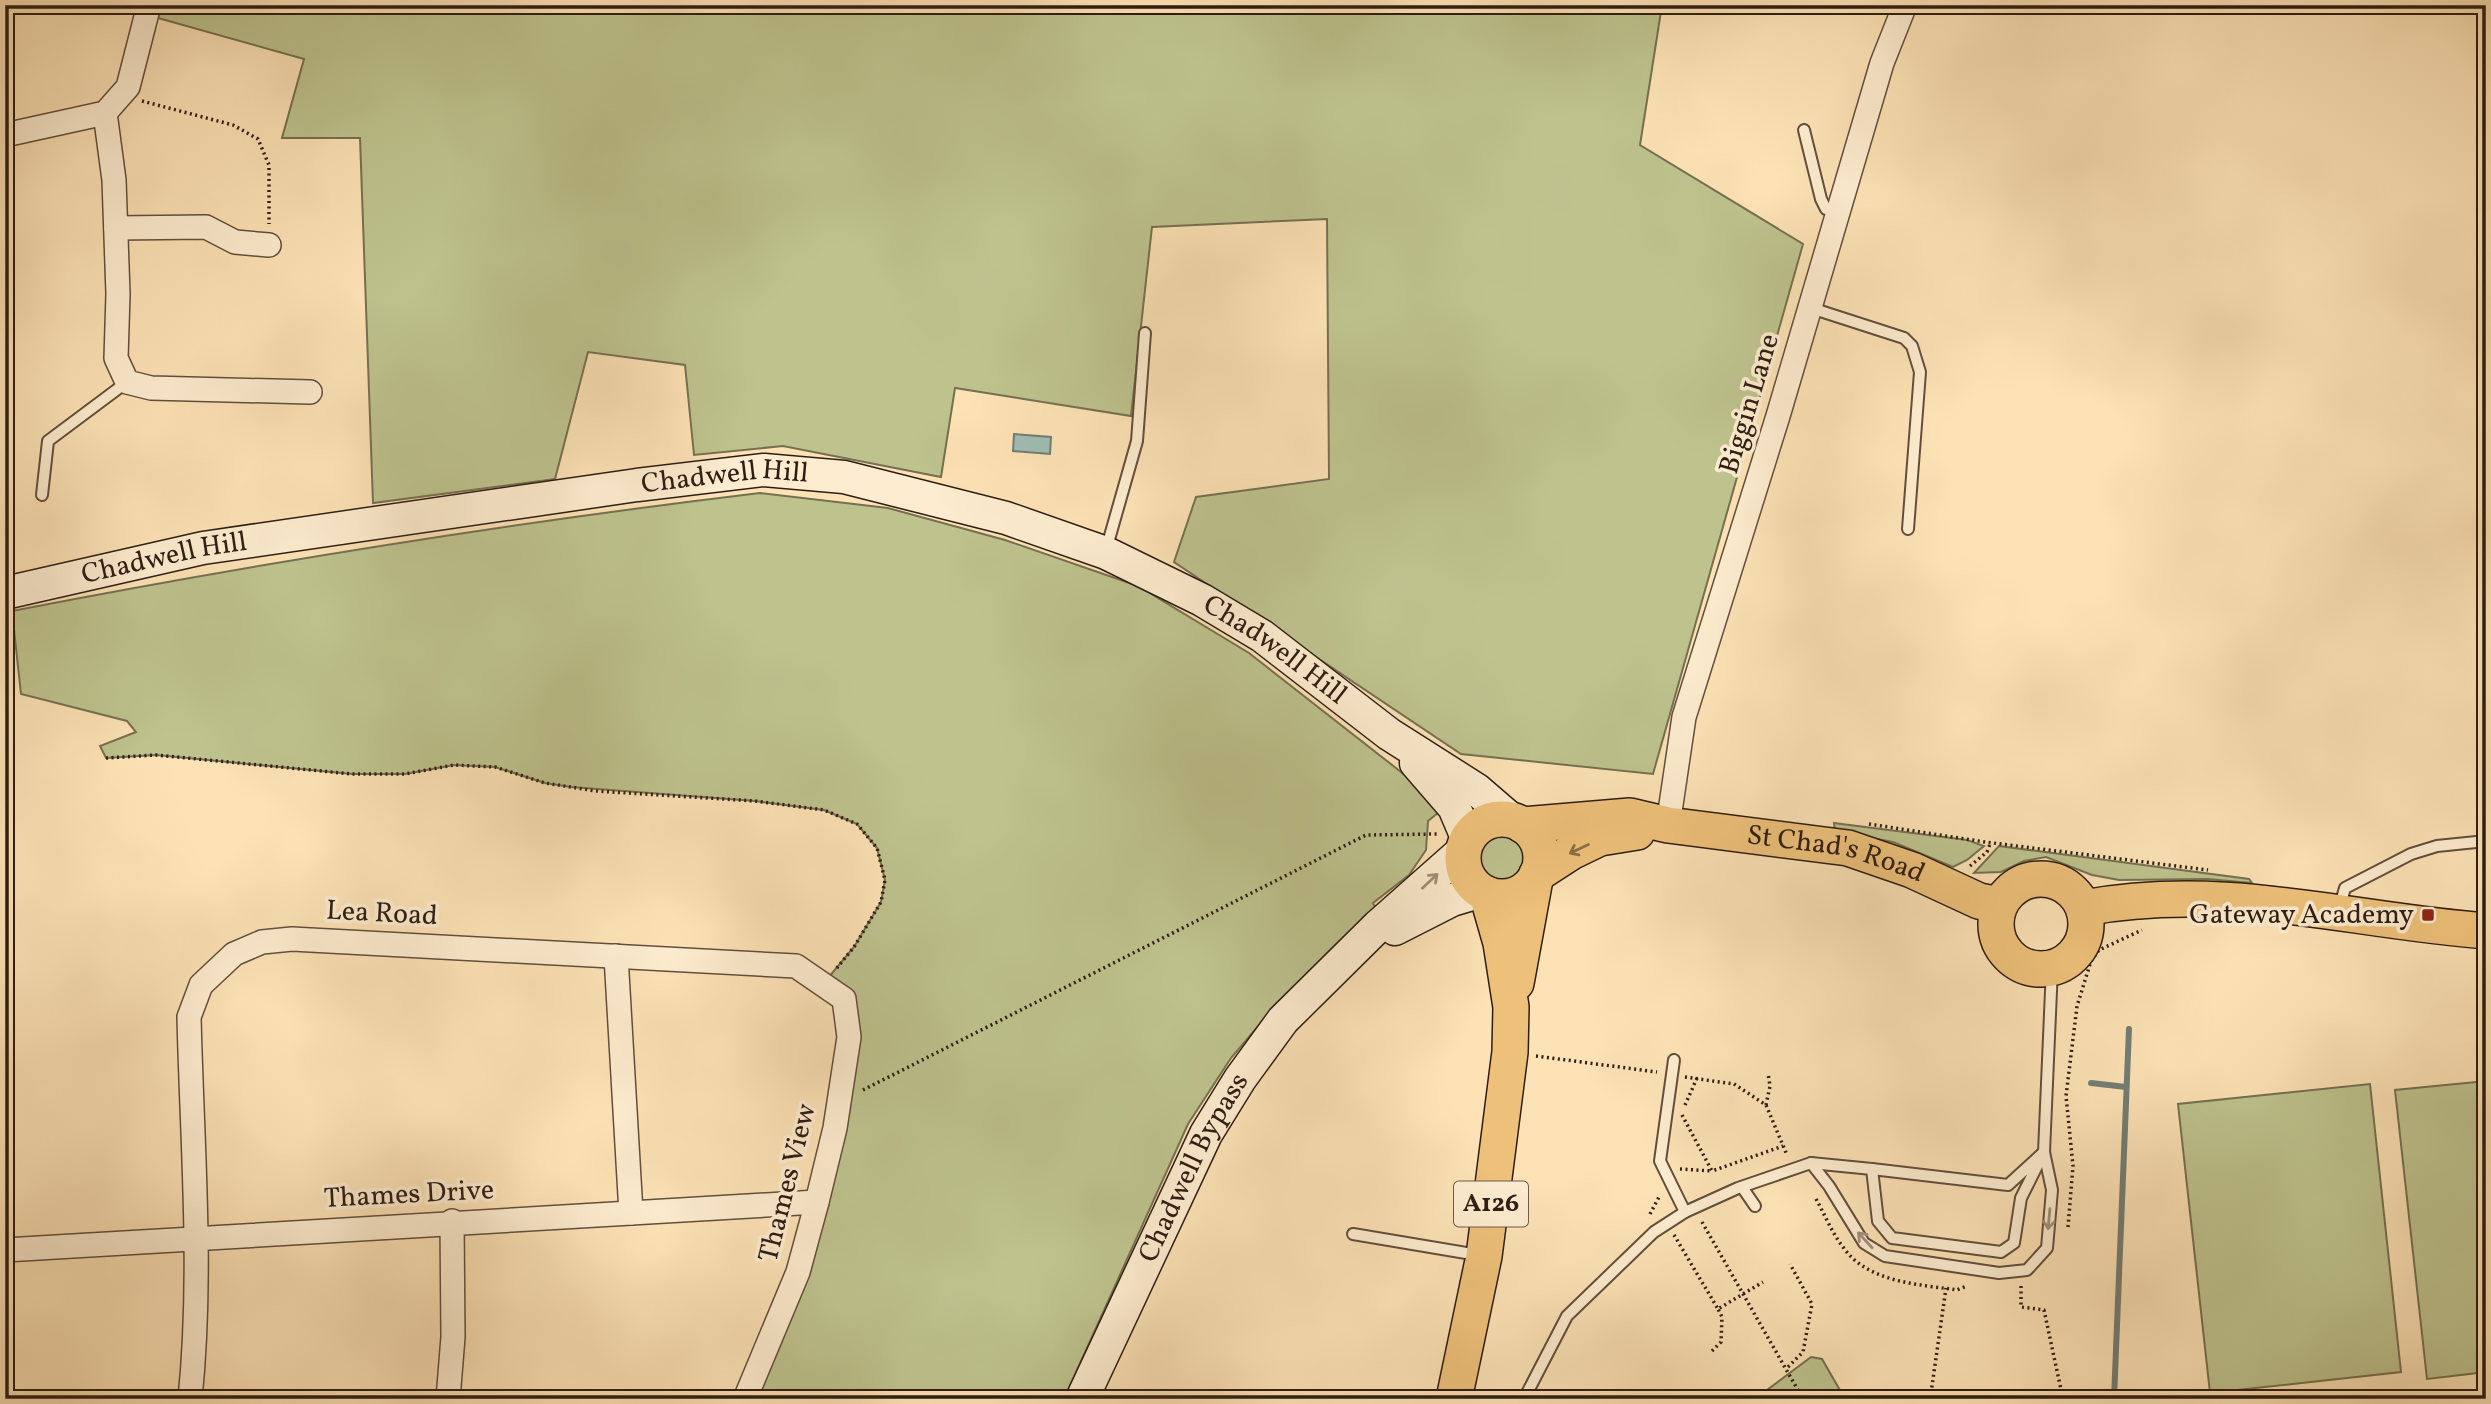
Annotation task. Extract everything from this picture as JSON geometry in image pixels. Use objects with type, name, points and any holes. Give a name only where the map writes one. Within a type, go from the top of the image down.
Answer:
[{"type":"main road","name":"St Chad's Road","points":[[1517,823],[1630,816],[1668,825],[1848,848],[1912,870],[1979,901],[1999,905]]},
{"type":"main road","points":[[1490,822],[1517,823],[1534,836],[1539,848],[1536,877],[1514,895],[1485,893],[1466,871],[1452,837],[1474,831],[1490,822]]},
{"type":"main road","name":"St Chad's Road","points":[[1536,877],[1572,852],[1600,838],[1668,825]]},
{"type":"main road","name":"A126","points":[[1454,1399],[1484,1256],[1508,1070],[1511,1007],[1536,877]]},
{"type":"main road","points":[[2033,878],[2048,878],[2074,893],[2084,908],[2087,920],[2081,945],[2074,956],[2052,968],[2023,966],[2007,953],[1996,934],[1995,919],[1999,905],[2007,893],[2019,883],[2033,878]]},
{"type":"main road","name":"A126","points":[[1485,893],[1501,943],[1511,1007]]},
{"type":"main road","points":[[2084,908],[2161,900],[2243,899],[2486,931]]},
{"type":"street","points":[[5,135],[113,104],[128,87],[149,5]]},
{"type":"street","name":"Biggin Lane","points":[[1668,825],[1684,717],[1811,308],[1882,63],[1905,5]]},
{"type":"street","points":[[113,104],[116,358],[127,382],[151,388],[310,392]]},
{"type":"street","points":[[116,228],[206,227],[235,242],[268,246]]},
{"type":"street","name":"Chadwell Hill","points":[[5,593],[203,548],[637,485],[764,470],[844,477],[1006,517],[1106,553],[1202,600],[1262,636],[1389,734],[1477,790],[1517,823]]},
{"type":"street","name":"Chadwell Hill","points":[[1389,734],[1454,807],[1452,837]]},
{"type":"street","name":"Chadwell Bypass","points":[[1082,1399],[1206,1134],[1283,1020],[1344,961],[1452,837]]},
{"type":"street","name":"Chadwell Bypass","points":[[1344,961],[1413,917],[1452,900],[1485,893]]},
{"type":"street","name":"Lea Road","points":[[190,1399],[197,1334],[197,1237],[189,1017],[201,985],[234,954],[261,942],[292,939],[796,966],[823,984]]},
{"type":"street","points":[[617,956],[631,1213]]},
{"type":"street","name":"Thames View","points":[[745,1399],[798,1272],[839,1102],[849,1037],[845,999],[823,984]]},
{"type":"street","name":"Thames Drive","points":[[5,1250],[452,1221],[817,1202]]},
{"type":"street","points":[[448,1399],[453,1338],[452,1221]]},
{"type":"lane","points":[[1804,130],[1821,199],[1826,209],[1839,212]]},
{"type":"lane","points":[[1811,308],[1904,338],[1912,346],[1920,372],[1908,529]]},
{"type":"lane","points":[[1106,553],[1137,441],[1145,333]]},
{"type":"lane","points":[[42,495],[48,440],[127,382]]},
{"type":"lane","points":[[2338,910],[2345,888],[2411,854],[2437,846],[2486,841]]},
{"type":"lane","points":[[1811,1163],[1829,1186],[1864,1242],[1885,1256],[1999,1273],[2027,1270],[2047,1248],[2052,1190],[2044,1152],[2052,968]]},
{"type":"lane","points":[[1674,1060],[1660,1161],[1689,1210]]},
{"type":"lane","points":[[1871,1169],[1878,1221],[1892,1238],[2001,1252],[2014,1243],[2021,1198],[2044,1152]]},
{"type":"lane","points":[[1524,1399],[1567,1317],[1664,1225],[1689,1210],[1742,1186],[1811,1163],[2008,1185],[2044,1152]]},
{"type":"lane","points":[[1742,1186],[1755,1206]]},
{"type":"lane","points":[[1353,1234],[1484,1256]]},
{"type":"path","points":[[113,104],[233,125],[258,139],[269,165],[268,246]]},
{"type":"path","points":[[106,758],[156,755],[352,774],[405,774],[454,765],[495,767],[545,783],[596,791],[755,801],[824,810],[857,824],[877,848],[885,880],[881,902],[854,947],[823,984]]},
{"type":"path","points":[[1858,822],[1985,842],[2217,871]]},
{"type":"path","points":[[839,1102],[1366,835],[1452,837]]},
{"type":"path","points":[[2068,1227],[2073,1166],[2066,1096],[2077,1006],[2091,961],[2099,950],[2147,929]]},
{"type":"path","points":[[1544,1057],[1672,1075]]},
{"type":"path","points":[[1766,1105],[1770,1086],[1768,1073]]},
{"type":"path","points":[[1697,1078],[1681,1113],[1712,1171]]},
{"type":"path","points":[[1712,1351],[1721,1342],[1722,1317],[1676,1237],[1650,1214],[1661,1193],[1657,1177],[1687,1167],[1698,1172],[1712,1171],[1783,1146]]},
{"type":"path","points":[[1689,1210],[1744,1293],[1788,1367],[1803,1399]]},
{"type":"path","points":[[1788,1367],[1803,1352],[1812,1304],[1790,1264]]},
{"type":"path","points":[[1931,1393],[1948,1265]]},
{"type":"path","points":[[2021,1270],[2021,1307],[2044,1310],[2063,1399]]},
{"type":"path","points":[[1718,1309],[1763,1282]]},
{"type":"green space","points":[[161,5],[1662,5],[1640,145],[1803,244],[1653,774],[1461,754],[1174,562],[1196,497],[1329,479],[1327,219],[1152,227],[1131,416],[955,388],[941,477],[783,446],[694,455],[685,365],[588,352],[555,479],[373,503],[360,138],[282,138],[304,59],[158,18]]},
{"type":"green space","points":[[760,493],[888,508],[1005,540],[1138,586],[1249,653],[1424,790],[1439,812],[1428,821],[1426,850],[1409,875],[1373,903],[1379,916],[1277,1004],[1231,1058],[1188,1124],[1064,1399],[753,1399],[849,1037],[823,984],[854,947],[881,902],[885,880],[877,848],[857,824],[824,810],[755,801],[571,787],[545,783],[495,767],[454,765],[405,774],[352,774],[156,755],[106,758],[100,746],[136,732],[127,721],[21,694],[12,611],[385,545]]},
{"type":"green space","points":[[1834,823],[1967,840],[1984,846],[1953,867],[1893,842],[1835,831]]},
{"type":"green space","points":[[1502,836],[1518,842],[1524,858],[1518,874],[1502,880],[1486,874],[1480,858],[1486,842]]},
{"type":"green space","points":[[1999,846],[2249,879],[2252,883],[2207,879],[2119,880],[2092,875],[2046,857],[2024,861],[2001,872],[1974,873]]},
{"type":"green space","points":[[2486,1081],[2486,1372],[2427,1379],[2395,1090]]},
{"type":"green space","points":[[2370,1084],[2401,1372],[2210,1393],[2178,1104]]},
{"type":"green space","points":[[1811,1357],[1822,1359],[1845,1399],[1755,1399]]},
{"type":"water","points":[[1014,434],[1051,437],[1050,454],[1013,451]]},
{"type":"waterway","points":[[2114,1399],[2129,1029]]},
{"type":"waterway","points":[[2091,1083],[2126,1087]]},
{"type":"place","name":"Gateway Academy","points":[[2428,915]]}]
